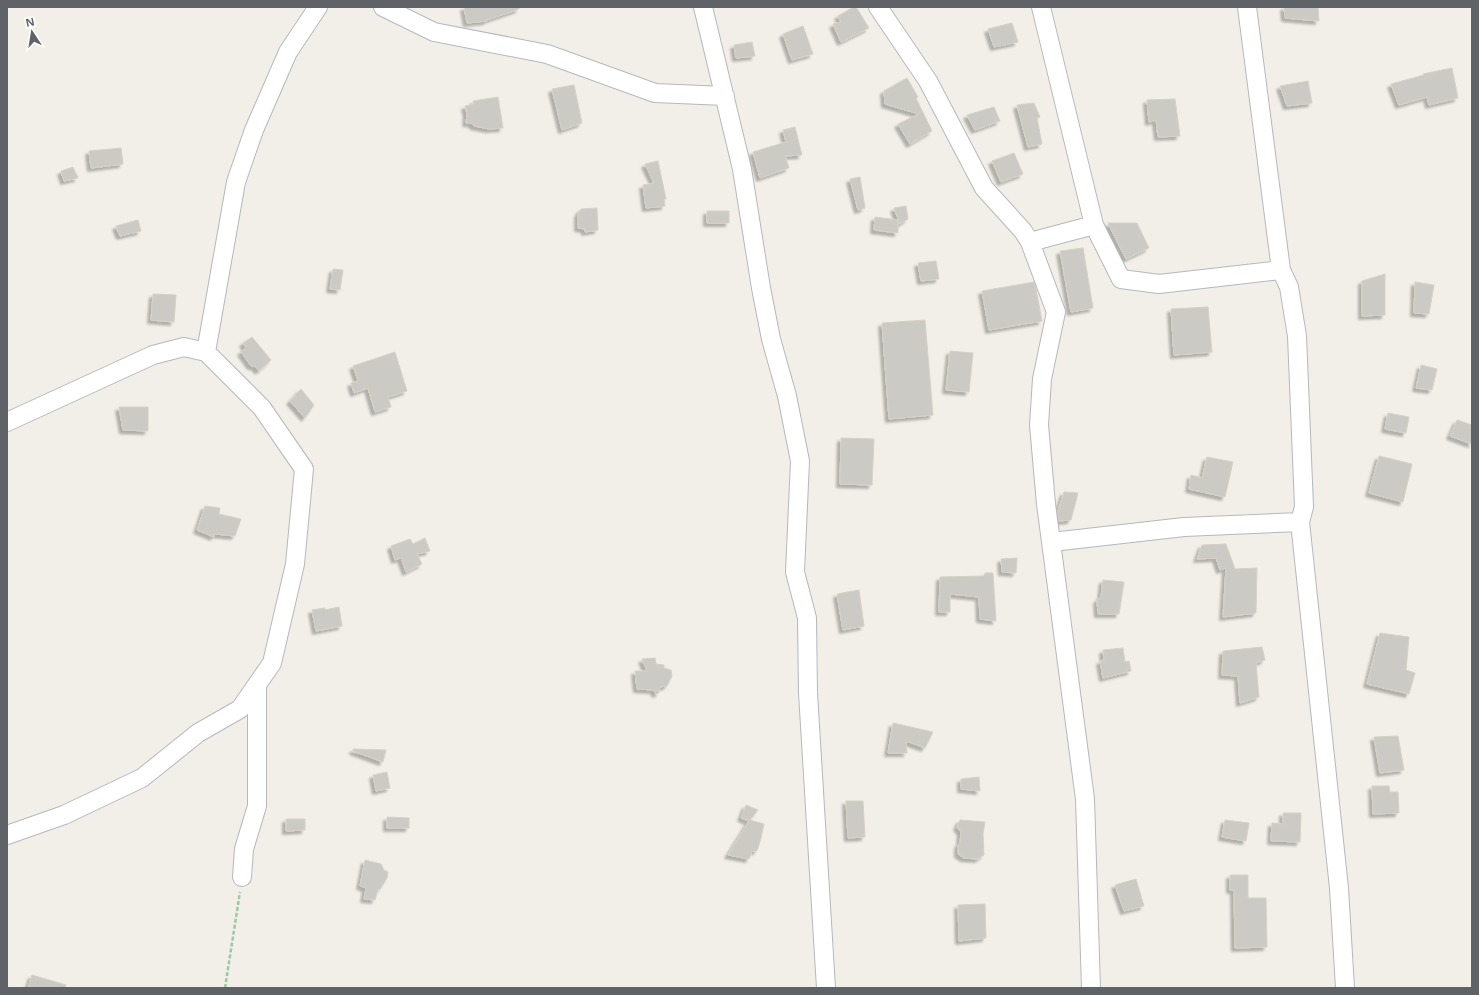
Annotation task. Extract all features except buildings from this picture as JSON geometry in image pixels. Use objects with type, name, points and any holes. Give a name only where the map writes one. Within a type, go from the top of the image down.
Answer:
[{"type":"street","points":[[206,352],[236,182],[254,130],[288,52],[318,7]]},
{"type":"street","points":[[383,7],[434,32],[547,54],[655,93],[725,96]]},
{"type":"street","points":[[703,7],[742,169],[761,288],[771,339],[787,396],[800,461],[795,572],[807,618],[808,693],[826,988]]},
{"type":"street","points":[[878,7],[928,81],[984,188],[1023,231],[1030,242],[1056,312],[1042,379],[1039,425],[1046,504],[1085,800],[1091,988]]},
{"type":"street","points":[[1041,7],[1094,225],[1121,279],[1159,284],[1281,270]]},
{"type":"street","points":[[1247,7],[1281,270],[1289,287],[1298,336],[1304,507],[1300,522],[1339,888],[1345,988]]},
{"type":"street","points":[[1030,242],[1094,225]]},
{"type":"street","points":[[7,422],[153,354],[184,347],[206,352],[262,408],[304,469],[295,564],[272,664],[240,709],[198,733],[142,778],[64,815],[7,835]]},
{"type":"street","points":[[1052,542],[1184,527],[1300,522]]},
{"type":"street","points":[[242,876],[244,849],[257,806],[257,685]]},
{"type":"path","points":[[225,988],[242,876]]}]
